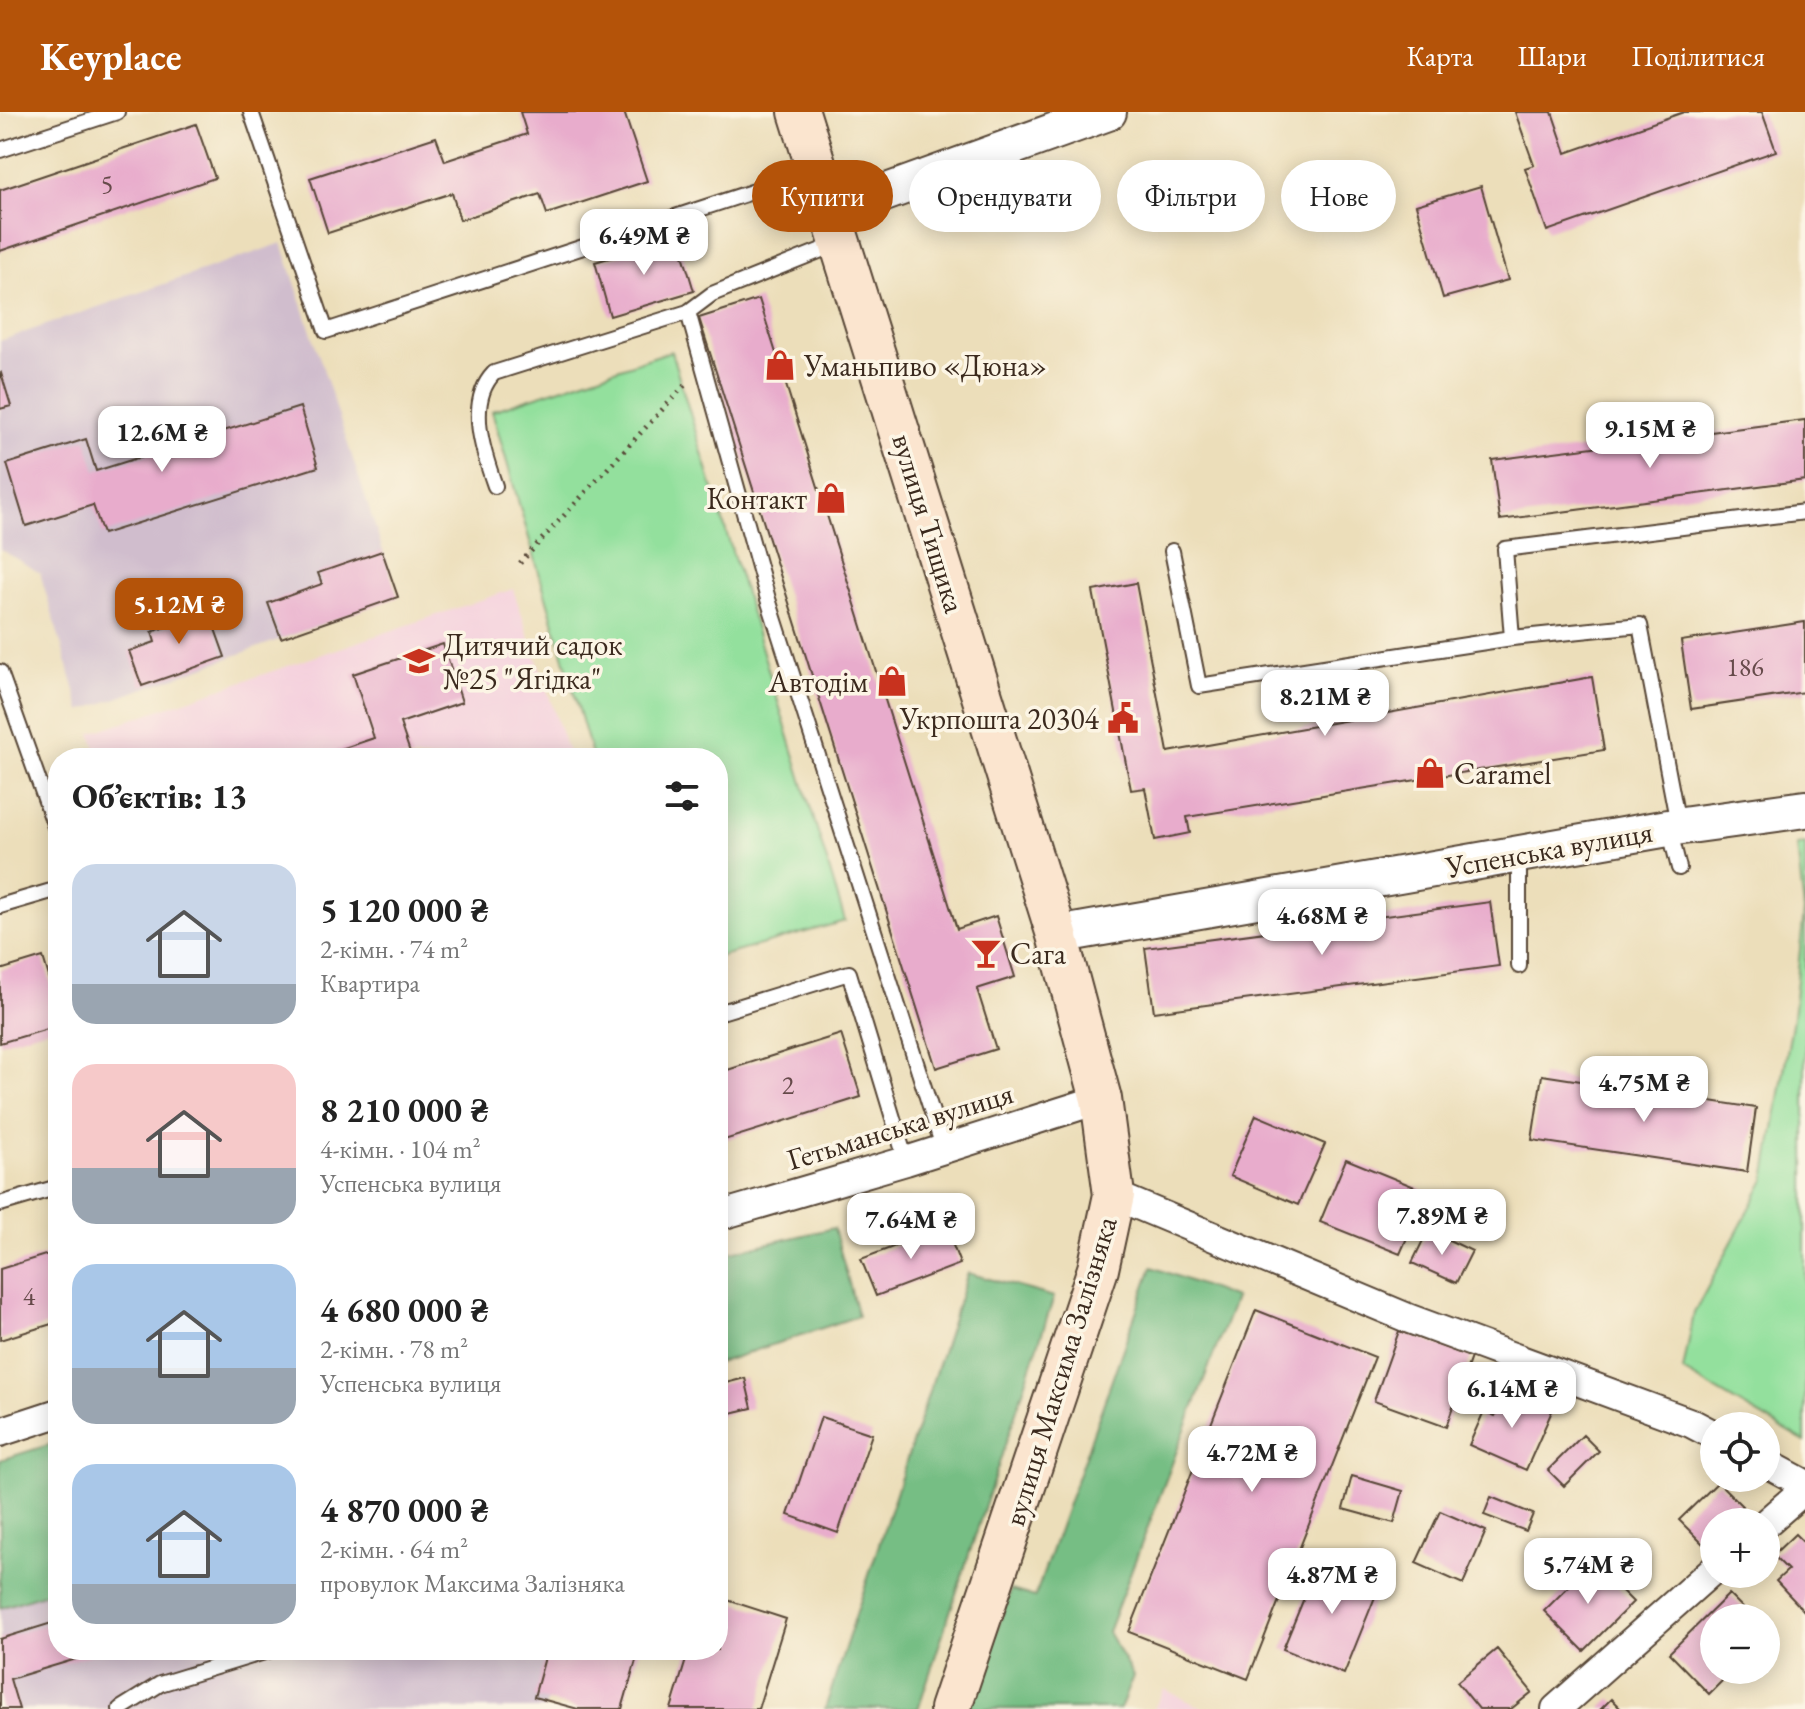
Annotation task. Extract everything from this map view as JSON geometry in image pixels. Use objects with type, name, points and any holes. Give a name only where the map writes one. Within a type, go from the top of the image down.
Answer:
[{"type":"main road","name":"вулиця Тищика","points":[[799,112],[816,160]]},
{"type":"main road","name":"вулиця Тищика","points":[[838,232],[1057,935]]},
{"type":"main road","name":"вулиця Максима Залізняка","points":[[950,1709],[1098,1269],[1114,1195],[1101,1099],[1057,935]]},
{"type":"street","points":[[893,203],[1108,112]]},
{"type":"street","name":"Успенська вулиця","points":[[1057,935],[1673,827],[1805,809]]},
{"type":"street","name":"Гетьманська вулиця","points":[[728,1213],[944,1150],[1101,1099]]},
{"type":"street","points":[[1114,1195],[1410,1319],[1700,1428]]},
{"type":"street","points":[[0,1432],[48,1416]]},
{"type":"street","points":[[1780,1471],[1805,1486],[1780,1510]]},
{"type":"street","points":[[1556,1709],[1700,1581]]},
{"type":"lane","points":[[0,150],[117,112]]},
{"type":"lane","points":[[251,112],[326,331],[752,192]]},
{"type":"lane","points":[[495,486],[478,404],[486,381],[494,373],[688,312],[712,294],[827,232]]},
{"type":"lane","points":[[688,312],[768,599],[944,1150]]},
{"type":"lane","points":[[1512,638],[1505,549],[1805,512]]},
{"type":"lane","points":[[1172,551],[1199,686],[1512,638],[1640,625],[1679,868]]},
{"type":"lane","points":[[0,672],[48,807]]},
{"type":"lane","points":[[1519,854],[1519,966]]},
{"type":"lane","points":[[0,906],[48,892]]},
{"type":"lane","points":[[728,1010],[849,973],[906,1161]]},
{"type":"lane","points":[[0,1204],[48,1190]]},
{"type":"lane","points":[[127,1707],[160,1684],[238,1660]]},
{"type":"path","points":[[520,563],[686,384],[686,370]]},
{"type":"shaded area","points":[[282,243],[398,597],[81,711],[40,573],[0,549],[0,341]]},
{"type":"shaded area","name":"Дитячий садок №25 \"Ягідка\"","points":[[513,589],[567,748],[96,748],[91,733]]},
{"type":"shaded area","points":[[48,1592],[48,1660],[636,1660],[622,1709],[578,1709],[548,1701],[544,1709],[0,1709],[0,1608]]},
{"type":"shaded area","points":[[1164,1689],[1204,1709],[1154,1709]]},
{"type":"green space","points":[[671,351],[845,921],[728,954],[728,748],[590,748],[492,411]]},
{"type":"green space","points":[[1805,844],[1805,1442],[1780,1427],[1780,1412],[1753,1412],[1683,1371],[1694,1313],[1765,1180],[1793,1018],[1804,911],[1797,845]]},
{"type":"green space","points":[[834,1228],[858,1316],[728,1360],[728,1253]]},
{"type":"green space","points":[[1152,1267],[1235,1298],[1108,1632],[1133,1676],[1120,1709],[969,1709],[1011,1590],[1035,1597]]},
{"type":"green space","points":[[968,1273],[1054,1297],[918,1709],[825,1709]]},
{"type":"green space","points":[[48,1445],[48,1592],[0,1608],[0,1460]]},
{"type":"building","points":[[520,112],[624,112],[647,181],[547,214],[540,194],[460,220],[452,193],[328,233],[310,178],[436,137],[445,161],[527,134]]},
{"type":"building","points":[[1515,112],[1552,112],[1566,153],[1684,112],[1762,112],[1776,151],[1547,231],[1525,168],[1534,165]]},
{"type":"building","points":[[196,124],[215,178],[0,251],[0,190]]},
{"type":"building","points":[[1481,186],[1508,280],[1443,298],[1416,205]]},
{"type":"building","points":[[678,238],[694,291],[610,316],[595,262]]},
{"type":"building","points":[[759,299],[957,929],[996,916],[1015,977],[977,989],[996,1049],[936,1068],[699,318]]},
{"type":"building","points":[[0,374],[11,406],[0,409]]},
{"type":"building","points":[[300,407],[318,467],[103,534],[93,505],[26,526],[7,464],[86,439],[96,471]]},
{"type":"building","points":[[1805,420],[1805,480],[1500,520],[1492,460]]},
{"type":"building","points":[[382,551],[398,597],[281,638],[268,603],[322,584],[318,573]]},
{"type":"building","points":[[1136,583],[1168,752],[1592,677],[1604,750],[1187,817],[1190,833],[1155,840],[1145,788],[1131,790],[1093,591]]},
{"type":"building","points":[[205,601],[225,657],[142,686],[129,651],[155,642],[152,632],[179,622],[176,612]]},
{"type":"building","points":[[1805,622],[1805,692],[1691,709],[1681,641]]},
{"type":"building","points":[[443,644],[462,702],[400,723],[409,748],[344,748],[374,738],[353,674]]},
{"type":"building","points":[[1490,902],[1499,966],[1154,1012],[1145,948]]},
{"type":"building","points":[[43,957],[48,973],[48,1029],[0,1043],[0,970]]},
{"type":"building","points":[[841,1034],[861,1097],[728,1139],[728,1070]]},
{"type":"building","points":[[1542,1075],[1756,1108],[1747,1172],[1532,1140]]},
{"type":"building","points":[[1256,1115],[1325,1144],[1298,1205],[1230,1176]]},
{"type":"building","points":[[1346,1159],[1427,1192],[1400,1254],[1320,1222]]},
{"type":"building","points":[[946,1227],[960,1264],[876,1296],[861,1259]]},
{"type":"building","points":[[1428,1230],[1472,1251],[1456,1283],[1412,1263]]},
{"type":"building","points":[[48,1254],[48,1325],[0,1340],[0,1269]]},
{"type":"building","points":[[1256,1310],[1375,1357],[1248,1679],[1129,1632]]},
{"type":"building","points":[[1399,1331],[1471,1357],[1446,1427],[1374,1401]]},
{"type":"building","points":[[745,1378],[752,1408],[728,1414],[728,1382]]},
{"type":"building","points":[[1506,1390],[1552,1411],[1526,1470],[1469,1445],[1484,1411],[1495,1416]]},
{"type":"building","points":[[821,1417],[872,1434],[838,1533],[788,1515]]},
{"type":"building","points":[[1583,1435],[1599,1451],[1564,1486],[1548,1470]]},
{"type":"building","points":[[1352,1476],[1403,1491],[1394,1523],[1343,1509]]},
{"type":"building","points":[[1708,1492],[1728,1492],[1742,1506],[1700,1508],[1700,1541],[1679,1520]]},
{"type":"building","points":[[1491,1497],[1533,1514],[1526,1531],[1484,1515]]},
{"type":"building","points":[[1440,1511],[1486,1531],[1463,1584],[1416,1563]]},
{"type":"building","points":[[1795,1534],[1802,1541],[1805,1538],[1805,1612],[1780,1585],[1780,1577],[1788,1570],[1780,1562],[1780,1548]]},
{"type":"building","points":[[1321,1557],[1381,1582],[1344,1674],[1283,1649]]},
{"type":"building","points":[[1593,1562],[1633,1602],[1584,1651],[1544,1611]]},
{"type":"building","points":[[1729,1594],[1739,1604],[1719,1604]]},
{"type":"building","points":[[728,1600],[786,1619],[758,1709],[671,1709],[686,1660],[728,1660]]},
{"type":"building","points":[[1700,1623],[1700,1684],[1719,1684],[1709,1694],[1669,1653]]},
{"type":"building","points":[[48,1624],[48,1660],[73,1660],[10,1679],[19,1709],[0,1709],[0,1639]]},
{"type":"building","points":[[1497,1649],[1532,1692],[1511,1709],[1479,1709],[1457,1682]]},
{"type":"building","points":[[544,1660],[636,1660],[622,1709],[578,1709],[534,1697]]},
{"type":"building","points":[[1611,1699],[1621,1709],[1601,1709]]},
{"type":"place","name":"Уманьпиво «Дюна»","points":[[780,365]]},
{"type":"place","name":"Контакт","points":[[831,498]]},
{"type":"place","name":"Дитячий садок №25 \"Ягідка\"","points":[[419,661]]},
{"type":"place","name":"Автодім","points":[[892,681]]},
{"type":"place","name":"Укрпошта 20304","points":[[1123,718]]},
{"type":"place","name":"Caramel","points":[[1430,773]]},
{"type":"place","name":"Сага","points":[[986,953]]}]
